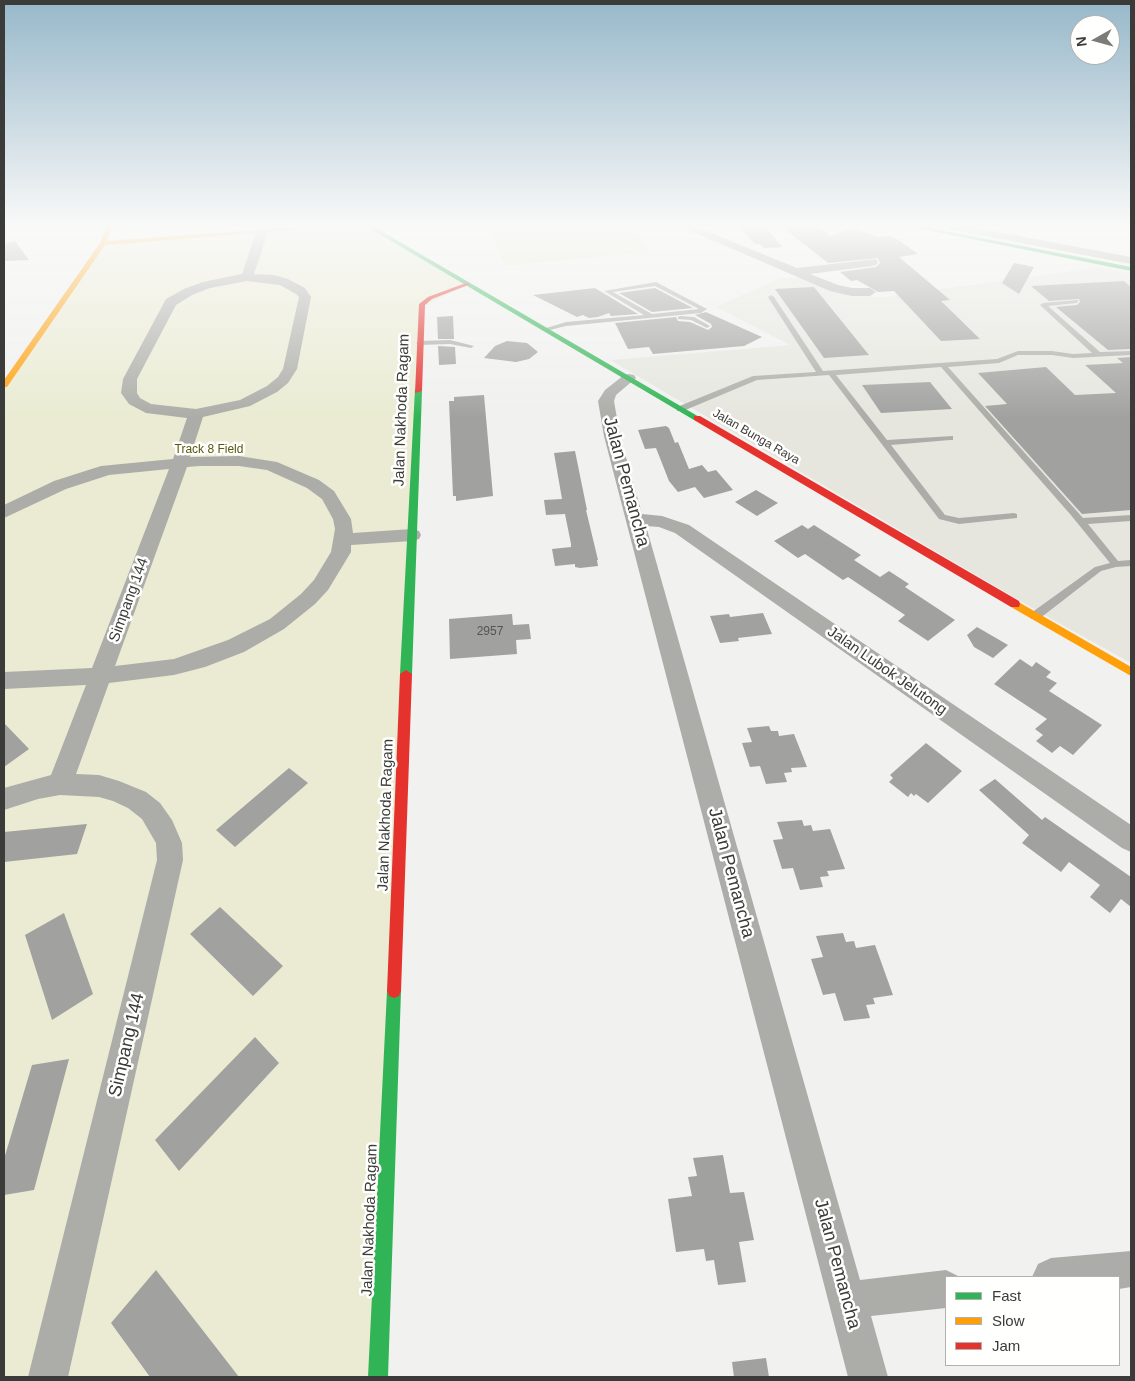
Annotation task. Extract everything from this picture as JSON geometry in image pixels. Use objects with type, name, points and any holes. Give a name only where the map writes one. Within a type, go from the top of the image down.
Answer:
[{"type":"street","points":[[4,385],[71,289]]},
{"type":"street","points":[[195,289],[172,302],[165,310],[130,379],[129,392],[131,397],[140,405],[161,411],[196,414],[230,407],[257,397],[283,380],[290,369],[305,296],[298,289]]},
{"type":"street","name":"Jalan Nakhoda Ragam","points":[[378,1377],[419,344],[422,304],[430,298],[453,289]]},
{"type":"street","name":"Jalan Bunga Raya","points":[[477,289],[1131,672]]},
{"type":"street","points":[[841,289],[852,292],[870,292]]},
{"type":"street","name":"Jalan Pemancha","points":[[629,378],[610,393],[606,401],[612,436],[868,1377]]},
{"type":"street","name":"Simpang 144","points":[[60,784],[180,463],[196,414]]},
{"type":"street","points":[[4,512],[43,492],[88,475],[116,469],[180,463],[239,461],[271,466],[297,476],[320,489],[334,503],[342,519],[344,529],[341,552],[328,574],[314,592],[294,612],[258,635],[218,654],[174,667],[101,676],[4,680]]},
{"type":"street","name":"Jalan Lubok Jelutong","points":[[636,519],[662,522],[682,529],[1131,840]]},
{"type":"street","points":[[343,540],[412,535]]},
{"type":"street","name":"Simpang 144","points":[[4,799],[38,788],[60,784],[99,786],[137,800],[151,812],[163,828],[169,844],[170,860],[48,1377]]},
{"type":"street","points":[[1061,1276],[1131,1269]]},
{"type":"street","points":[[847,1300],[945,1289]]},
{"type":"lane","points":[[619,289],[608,291],[651,316]]},
{"type":"lane","points":[[546,329],[566,324],[701,311],[704,309],[666,289]]},
{"type":"lane","points":[[770,297],[826,372],[886,444],[942,516],[959,522],[1014,516]]},
{"type":"lane","points":[[1076,301],[1043,305],[1099,355]]},
{"type":"lane","points":[[636,317],[692,318],[706,326]]},
{"type":"lane","points":[[419,344],[450,342],[471,346]]},
{"type":"lane","points":[[680,409],[756,378],[998,361],[1018,353],[1052,353],[1073,356],[1131,353]]},
{"type":"lane","points":[[943,366],[1082,521],[1116,564]]},
{"type":"lane","points":[[886,444],[950,438]]},
{"type":"lane","points":[[1082,521],[1131,518]]},
{"type":"lane","points":[[1035,616],[1098,569],[1116,564],[1131,563]]},
{"type":"shaded area","points":[[755,289],[833,289],[852,296],[883,297],[938,289],[1131,289],[1131,663],[1041,613],[610,360],[790,345],[716,307]]},
{"type":"green space","name":"Track 8 Field","points":[[70,289],[457,289],[421,308],[377,1377],[4,1377],[4,384]]},
{"type":"building","points":[[597,289],[638,314],[611,316],[609,313],[598,317],[589,318],[583,315],[577,317],[533,295]]},
{"type":"building","points":[[658,289],[693,308],[652,312],[619,293]]},
{"type":"building","points":[[775,289],[816,289],[869,355],[824,358]]},
{"type":"building","points":[[874,289],[937,289],[950,300],[941,301],[980,339],[941,341],[894,291],[878,292]]},
{"type":"building","points":[[1012,289],[1022,289],[1019,294]]},
{"type":"building","points":[[1035,289],[1131,289],[1131,349],[1108,350],[1056,307],[1077,305],[1080,302],[1079,299],[1049,301]]},
{"type":"building","points":[[706,312],[762,337],[744,346],[653,354],[649,347],[628,349],[615,323],[676,317],[678,321],[690,322],[708,330],[712,327],[711,324],[695,315]]},
{"type":"building","points":[[453,316],[454,339],[438,339],[437,317]]},
{"type":"building","points":[[507,341],[527,343],[538,352],[529,359],[516,362],[484,358],[495,346]]},
{"type":"building","points":[[438,346],[455,347],[456,364],[439,365]]},
{"type":"building","points":[[1131,357],[1131,510],[1082,514],[985,406],[1007,404],[978,373],[1046,367],[1075,395],[1116,393],[1085,365],[1123,363],[1117,358]]},
{"type":"building","points":[[930,382],[952,409],[881,413],[862,385]]},
{"type":"building","points":[[484,395],[493,496],[456,501],[456,496],[453,496],[449,401],[454,401],[454,397]]},
{"type":"building","points":[[666,426],[669,428],[675,443],[678,442],[689,469],[702,465],[708,472],[716,470],[733,490],[704,498],[695,487],[678,492],[669,481],[656,448],[645,449],[638,430]]},
{"type":"building","points":[[575,451],[598,566],[580,568],[575,567],[575,564],[555,566],[552,549],[571,547],[571,544],[565,514],[546,515],[544,500],[562,499],[554,453]]},
{"type":"building","points":[[756,490],[778,503],[757,516],[735,502]]},
{"type":"building","points":[[802,525],[808,529],[814,525],[861,555],[854,560],[880,577],[889,571],[909,584],[905,587],[955,620],[928,641],[898,621],[905,615],[848,577],[843,580],[805,554],[798,558],[774,541]]},
{"type":"building","points":[[763,613],[772,634],[738,638],[739,641],[720,643],[710,616],[729,614],[730,617]]},
{"type":"building","points":[[512,614],[513,625],[529,624],[531,639],[516,640],[517,654],[450,659],[449,619]]},
{"type":"building","points":[[977,627],[1008,645],[993,658],[974,647],[967,635]]},
{"type":"building","points":[[1020,659],[1032,667],[1036,662],[1051,672],[1046,677],[1057,683],[1049,691],[1102,725],[1073,755],[1060,746],[1052,753],[1036,741],[1043,735],[1035,729],[1047,719],[994,684]]},
{"type":"building","points":[[4,723],[29,749],[4,767]]},
{"type":"building","points":[[769,726],[771,731],[778,731],[779,736],[794,734],[807,767],[791,768],[792,772],[784,773],[787,782],[766,784],[760,766],[750,767],[742,743],[752,742],[747,728]]},
{"type":"building","points":[[926,743],[962,771],[928,803],[916,794],[914,796],[911,793],[908,797],[889,782],[893,778],[890,775]]},
{"type":"building","points":[[289,768],[308,783],[235,847],[216,830]]},
{"type":"building","points":[[995,779],[1042,820],[1045,817],[1131,877],[1131,907],[1121,899],[1110,913],[1090,897],[1100,885],[1069,862],[1061,872],[1022,843],[1029,835],[979,790]]},
{"type":"building","points":[[802,820],[804,826],[811,825],[813,831],[830,829],[845,869],[827,871],[829,876],[820,877],[823,887],[800,890],[793,868],[782,869],[773,840],[783,839],[777,822]]},
{"type":"building","points":[[87,824],[77,854],[4,862],[4,832]]},
{"type":"building","points":[[220,907],[283,966],[253,996],[190,934]]},
{"type":"building","points":[[64,913],[93,994],[52,1020],[25,935]]},
{"type":"building","points":[[843,933],[846,942],[854,941],[856,948],[875,945],[893,995],[873,998],[875,1004],[866,1005],[870,1018],[844,1021],[835,993],[823,995],[811,959],[823,957],[816,936]]},
{"type":"building","points":[[255,1037],[279,1063],[179,1171],[155,1140]]},
{"type":"building","points":[[69,1059],[34,1190],[4,1195],[4,1159],[32,1065]]},
{"type":"building","points":[[723,1155],[730,1193],[744,1192],[754,1240],[739,1242],[746,1282],[718,1285],[714,1260],[706,1261],[704,1249],[676,1252],[668,1199],[692,1196],[688,1177],[697,1176],[693,1158]]},
{"type":"building","points":[[156,1270],[239,1377],[150,1377],[111,1323]]},
{"type":"building","points":[[766,1358],[769,1377],[734,1377],[732,1362]]},
{"type":"traffic: fast","points":[[477,289],[697,418]]},
{"type":"traffic: fast","points":[[406,674],[418,391]]},
{"type":"traffic: fast","points":[[378,1377],[394,991]]},
{"type":"traffic: slow","points":[[4,385],[71,289]]},
{"type":"traffic: slow","points":[[1015,604],[1131,672]]},
{"type":"traffic: jam","points":[[418,391],[422,304],[430,298],[453,289]]},
{"type":"traffic: jam","points":[[697,418],[1015,604]]},
{"type":"traffic: jam","points":[[394,991],[406,674]]}]
